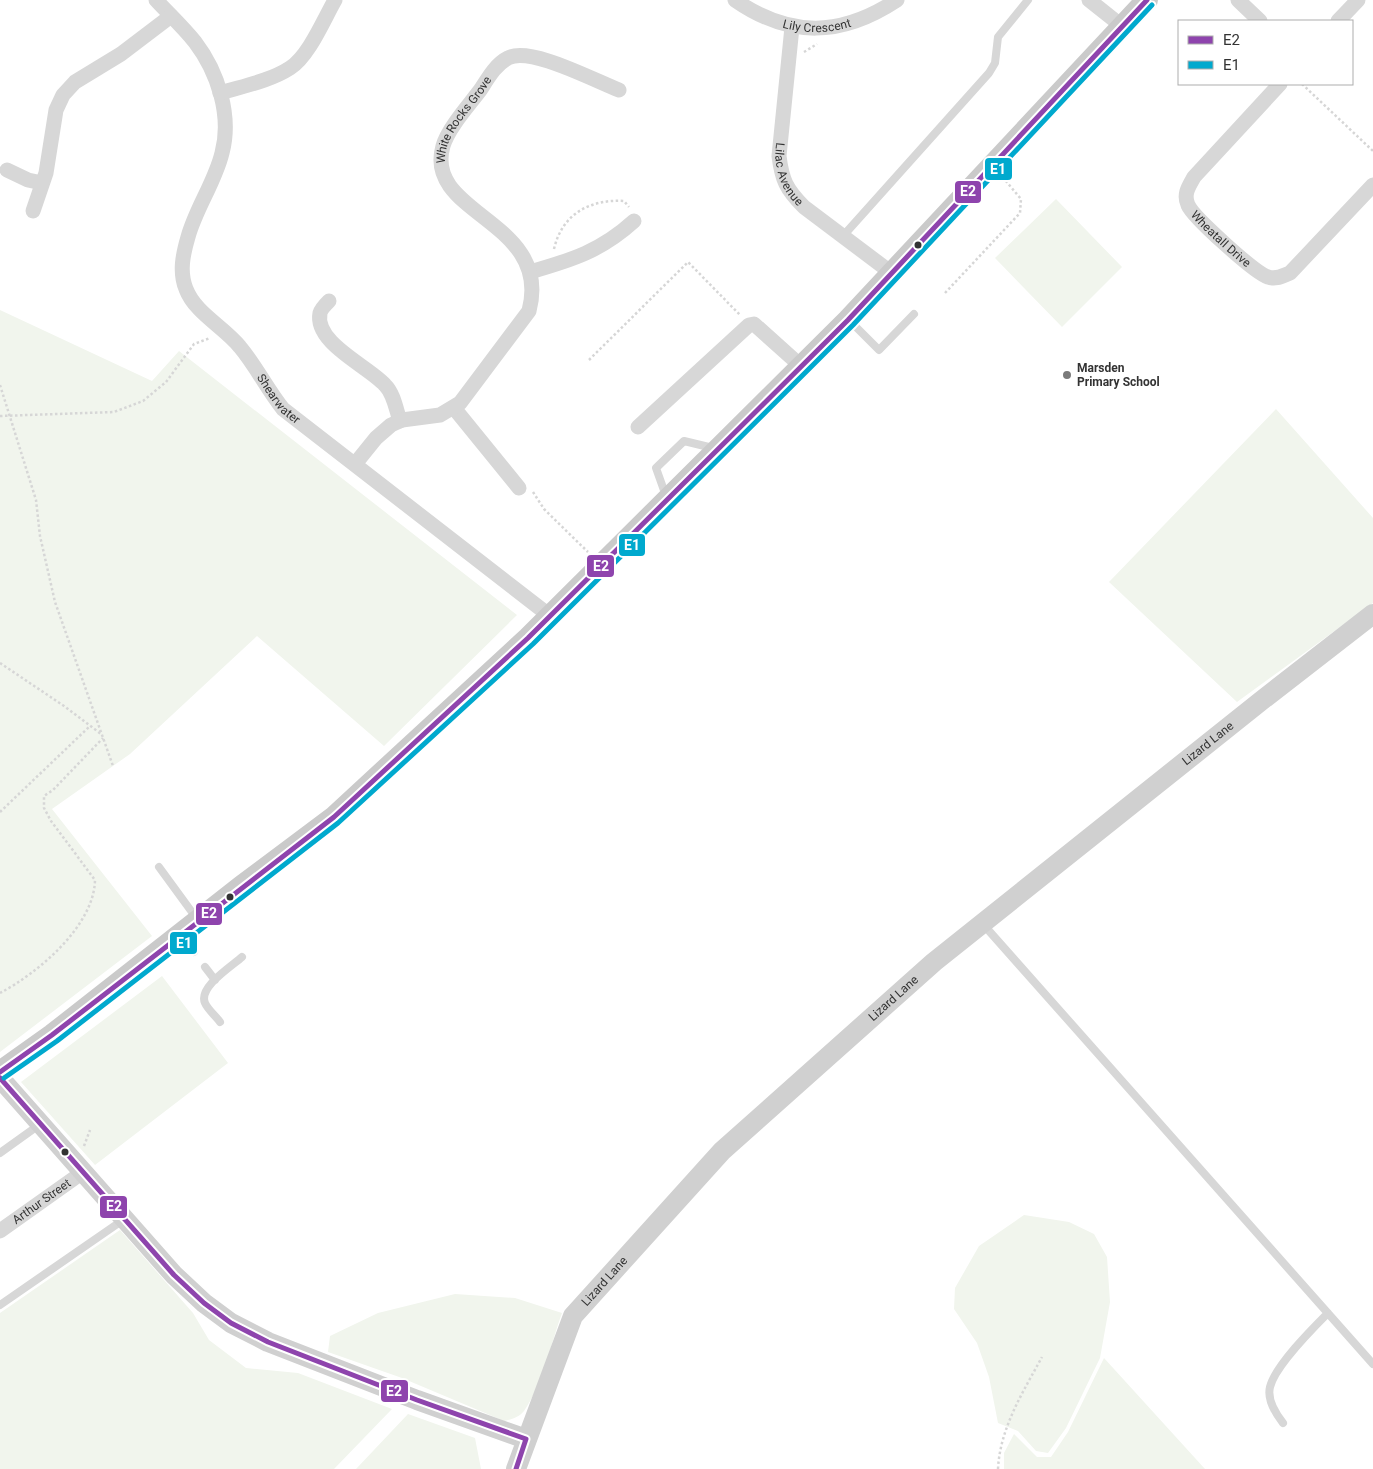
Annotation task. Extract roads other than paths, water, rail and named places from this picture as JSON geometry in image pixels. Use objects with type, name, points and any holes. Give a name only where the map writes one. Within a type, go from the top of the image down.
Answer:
[{"type":"main road","points":[[0,1072],[334,817],[550,616],[848,320],[1147,0]]},
{"type":"street","name":"Shearwater","points":[[156,0],[195,43],[208,66],[223,101],[225,129],[222,152],[190,229],[182,256],[182,274],[186,289],[195,304],[246,355],[271,395],[283,409],[550,616]]},
{"type":"street","points":[[220,93],[272,77],[291,68],[303,55],[336,0]]},
{"type":"street","name":"Lily Crescent","points":[[735,0],[758,15],[792,27],[824,28],[852,23],[879,12],[897,0]]},
{"type":"street","points":[[1089,0],[1123,27]]},
{"type":"street","points":[[1238,0],[1259,20]]},
{"type":"street","points":[[1339,20],[1358,0]]},
{"type":"street","points":[[33,211],[49,158],[56,110],[63,94],[74,82],[115,58],[172,16]]},
{"type":"street","name":"Lilac Avenue","points":[[792,27],[779,156],[781,177],[791,194],[804,206],[892,274]]},
{"type":"street","name":"White Rocks Grove","points":[[355,464],[383,431],[400,421],[440,415],[454,408],[468,395],[529,311],[533,295],[527,261],[516,246],[453,192],[442,166],[443,145],[495,69],[510,56],[530,55],[619,90]]},
{"type":"street","name":"Wheatall Drive","points":[[1279,85],[1194,177],[1186,191],[1188,204],[1195,216],[1255,270],[1268,277],[1279,278],[1290,273],[1373,185]]},
{"type":"street","points":[[7,170],[15,175],[42,183]]},
{"type":"street","points":[[530,272],[577,258],[602,247],[634,221]]},
{"type":"street","points":[[329,300],[320,312],[320,325],[326,336],[334,345],[385,385],[391,394],[400,421]]},
{"type":"street","points":[[638,427],[750,325],[754,324],[802,367]]},
{"type":"street","points":[[454,408],[519,488]]},
{"type":"street","name":"Lizard Lane","points":[[516,1469],[573,1316],[722,1151],[934,962],[1253,707],[1373,614]]},
{"type":"street","points":[[0,1078],[174,1275],[204,1302],[232,1323],[268,1342],[417,1400],[526,1439]]},
{"type":"street","name":"Arthur Street","points":[[0,1231],[83,1172]]},
{"type":"lane","points":[[843,236],[989,73],[995,63],[998,37],[1028,0]]},
{"type":"lane","points":[[848,320],[879,350],[914,314]]},
{"type":"lane","points":[[668,500],[656,468],[684,441],[719,450]]},
{"type":"lane","points":[[159,867],[198,920]]},
{"type":"lane","points":[[982,923],[1373,1364]]},
{"type":"lane","points":[[180,934],[194,952]]},
{"type":"lane","points":[[220,1022],[205,1003],[204,995],[208,987],[215,980],[242,957]]},
{"type":"lane","points":[[205,967],[215,980]]},
{"type":"lane","points":[[0,1153],[41,1124]]},
{"type":"lane","points":[[0,1304],[125,1219]]},
{"type":"lane","points":[[1283,1423],[1274,1411],[1270,1388],[1285,1361],[1307,1334],[1328,1313]]},
{"type":"place","name":"Marsden Primary School","points":[[1067,375]]}]
